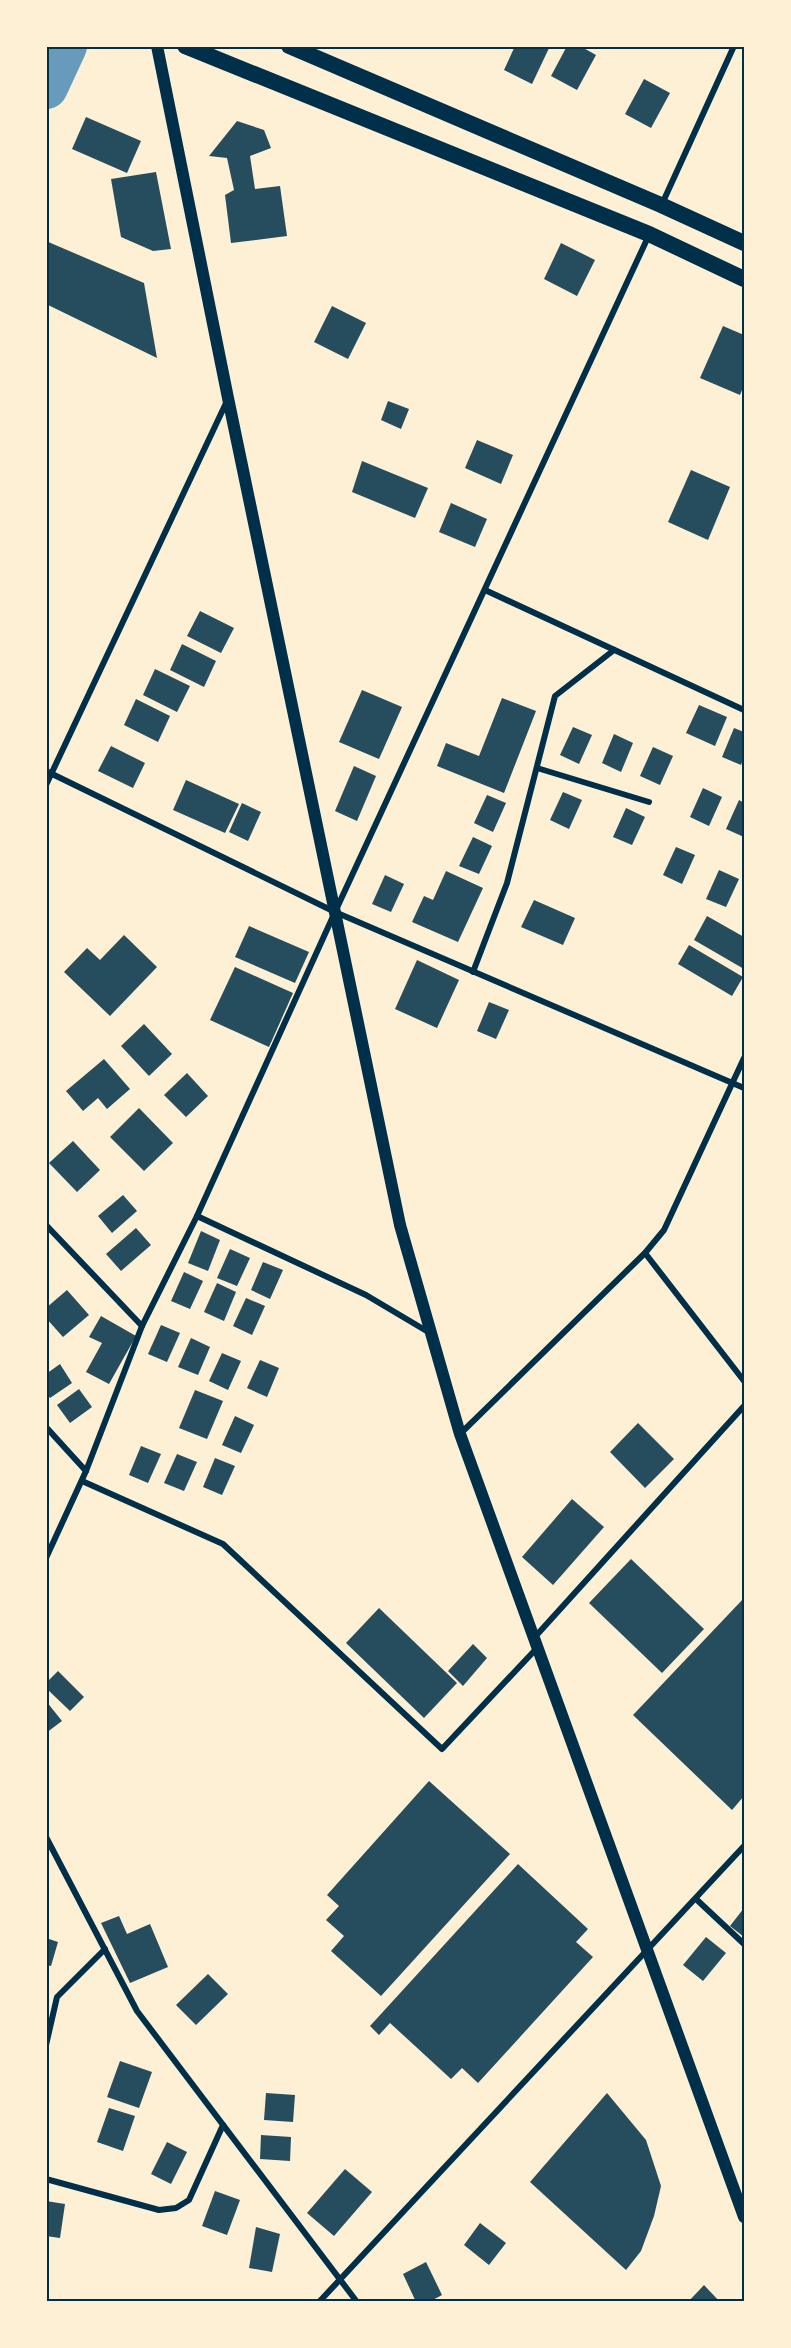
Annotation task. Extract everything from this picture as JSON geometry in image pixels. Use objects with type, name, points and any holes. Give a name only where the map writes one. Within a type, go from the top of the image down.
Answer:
[{"type":"highway","points":[[185,46],[649,234],[744,279]]},
{"type":"highway","points":[[289,46],[661,205],[744,243]]},
{"type":"main road","points":[[158,46],[228,398],[400,1225],[460,1434],[744,2217]]},
{"type":"street","points":[[661,205],[734,46]]},
{"type":"street","points":[[46,1558],[82,1481],[142,1326],[197,1216],[649,234]]},
{"type":"street","points":[[46,785],[49,772],[228,398]]},
{"type":"street","points":[[485,590],[744,710]]},
{"type":"street","points":[[472,972],[507,883],[555,696],[614,650]]},
{"type":"street","points":[[537,768],[649,802]]},
{"type":"street","points":[[49,772],[335,912],[744,1088]]},
{"type":"street","points":[[460,1434],[645,1253],[664,1230],[744,1058]]},
{"type":"street","points":[[197,1216],[366,1295],[432,1335]]},
{"type":"street","points":[[46,1225],[142,1326]]},
{"type":"street","points":[[645,1253],[744,1381]]},
{"type":"street","points":[[82,1481],[223,1544],[442,1749],[744,1406]]},
{"type":"street","points":[[46,1427],[86,1471]]},
{"type":"street","points":[[46,1838],[138,2011],[357,2301]]},
{"type":"street","points":[[319,2301],[744,1846]]},
{"type":"street","points":[[696,1899],[744,1944]]},
{"type":"street","points":[[46,2045],[57,1997],[105,1949]]},
{"type":"street","points":[[46,2179],[159,2210],[176,2208],[189,2200],[223,2125]]},
{"type":"building","points":[[515,46],[550,46],[532,84],[504,70]]},
{"type":"building","points":[[567,46],[580,46],[596,55],[577,90],[551,76]]},
{"type":"building","points":[[644,79],[670,93],[651,128],[625,114]]},
{"type":"building","points":[[86,117],[141,141],[127,173],[72,149]]},
{"type":"building","points":[[237,121],[264,130],[271,148],[250,156],[255,189],[280,186],[287,236],[231,243],[225,195],[234,190],[227,158],[209,156]]},
{"type":"building","points":[[156,172],[171,249],[153,251],[121,237],[111,179]]},
{"type":"building","points":[[46,241],[144,283],[157,358],[46,304]]},
{"type":"building","points":[[561,243],[595,260],[577,296],[544,279]]},
{"type":"building","points":[[332,306],[366,323],[348,359],[314,342]]},
{"type":"building","points":[[723,326],[744,335],[744,385],[740,395],[700,378]]},
{"type":"building","points":[[388,401],[409,409],[401,429],[381,420]]},
{"type":"building","points":[[477,440],[513,455],[501,484],[465,468]]},
{"type":"building","points":[[362,461],[428,488],[415,518],[352,492]]},
{"type":"building","points":[[691,470],[730,487],[708,540],[668,522]]},
{"type":"building","points":[[451,503],[487,519],[475,547],[439,532]]},
{"type":"building","points":[[200,611],[234,628],[221,653],[187,636]]},
{"type":"building","points":[[182,644],[216,661],[204,687],[170,670]]},
{"type":"building","points":[[155,669],[190,686],[177,712],[143,695]]},
{"type":"building","points":[[362,690],[402,707],[379,759],[339,742]]},
{"type":"building","points":[[502,698],[536,711],[504,793],[437,766],[446,743],[479,756]]},
{"type":"building","points":[[136,699],[170,716],[158,742],[124,725]]},
{"type":"building","points":[[699,705],[727,717],[715,746],[686,733]]},
{"type":"building","points":[[573,727],[592,735],[579,764],[560,755]]},
{"type":"building","points":[[734,728],[744,732],[744,757],[741,765],[722,757]]},
{"type":"building","points":[[614,734],[633,743],[621,772],[602,763]]},
{"type":"building","points":[[111,746],[145,763],[133,788],[98,771]]},
{"type":"building","points":[[653,747],[673,756],[660,785],[640,776]]},
{"type":"building","points":[[354,766],[376,776],[357,821],[335,811]]},
{"type":"building","points":[[186,780],[239,804],[225,833],[173,810]]},
{"type":"building","points":[[703,788],[722,797],[709,826],[690,817]]},
{"type":"building","points":[[563,792],[582,800],[569,829],[550,820]]},
{"type":"building","points":[[487,795],[506,803],[493,832],[474,823]]},
{"type":"building","points":[[739,800],[744,803],[744,837],[726,829]]},
{"type":"building","points":[[242,803],[261,812],[248,841],[229,832]]},
{"type":"building","points":[[626,808],[645,817],[632,845],[613,837]]},
{"type":"building","points":[[473,837],[492,846],[479,874],[459,866]]},
{"type":"building","points":[[676,847],[695,855],[682,884],[663,875]]},
{"type":"building","points":[[719,870],[739,879],[726,907],[706,899]]},
{"type":"building","points":[[446,871],[483,888],[458,942],[412,922],[424,896],[433,900]]},
{"type":"building","points":[[385,875],[404,884],[391,912],[372,904]]},
{"type":"building","points":[[534,900],[575,918],[563,945],[521,927]]},
{"type":"building","points":[[707,916],[744,937],[744,969],[694,940]]},
{"type":"building","points":[[249,926],[309,952],[295,983],[235,957]]},
{"type":"building","points":[[124,935],[157,967],[110,1016],[64,972],[87,948],[100,960]]},
{"type":"building","points":[[689,945],[743,977],[732,996],[678,964]]},
{"type":"building","points":[[417,960],[459,980],[437,1028],[395,1009]]},
{"type":"building","points":[[235,967],[293,993],[269,1047],[210,1020]]},
{"type":"building","points":[[489,1002],[509,1010],[496,1039],[477,1031]]},
{"type":"building","points":[[144,1024],[172,1054],[149,1076],[121,1046]]},
{"type":"building","points":[[104,1059],[130,1089],[107,1109],[98,1098],[83,1111],[66,1091]]},
{"type":"building","points":[[187,1073],[208,1096],[186,1117],[164,1095]]},
{"type":"building","points":[[139,1108],[173,1143],[144,1171],[110,1137]]},
{"type":"building","points":[[73,1141],[100,1170],[77,1192],[49,1163]]},
{"type":"building","points":[[123,1195],[137,1211],[112,1233],[98,1216]]},
{"type":"building","points":[[136,1228],[151,1245],[121,1271],[106,1254]]},
{"type":"building","points":[[201,1231],[220,1240],[208,1271],[188,1263]]},
{"type":"building","points":[[230,1249],[250,1258],[237,1286],[217,1278]]},
{"type":"building","points":[[263,1262],[283,1270],[270,1299],[251,1290]]},
{"type":"building","points":[[184,1272],[203,1281],[190,1309],[171,1301]]},
{"type":"building","points":[[217,1283],[236,1292],[224,1321],[204,1312]]},
{"type":"building","points":[[67,1290],[89,1315],[63,1337],[46,1318],[46,1308]]},
{"type":"building","points":[[246,1298],[265,1306],[252,1335],[233,1326]]},
{"type":"building","points":[[101,1316],[136,1336],[109,1384],[86,1372],[102,1343],[89,1337]]},
{"type":"building","points":[[161,1325],[180,1333],[167,1362],[148,1354]]},
{"type":"building","points":[[191,1338],[210,1347],[198,1375],[178,1367]]},
{"type":"building","points":[[222,1353],[241,1361],[228,1390],[209,1381]]},
{"type":"building","points":[[260,1360],[279,1368],[267,1397],[247,1388]]},
{"type":"building","points":[[60,1364],[72,1383],[50,1398],[46,1393],[46,1374]]},
{"type":"building","points":[[79,1389],[92,1407],[70,1423],[57,1405]]},
{"type":"building","points":[[195,1390],[223,1401],[207,1439],[179,1428]]},
{"type":"building","points":[[235,1416],[254,1425],[241,1453],[222,1445]]},
{"type":"building","points":[[638,1423],[674,1459],[645,1488],[610,1452]]},
{"type":"building","points":[[141,1446],[161,1454],[148,1483],[129,1475]]},
{"type":"building","points":[[177,1454],[197,1462],[184,1491],[164,1483]]},
{"type":"building","points":[[215,1458],[235,1466],[222,1495],[203,1487]]},
{"type":"building","points":[[572,1499],[604,1527],[553,1585],[522,1557]]},
{"type":"building","points":[[631,1559],[704,1629],[662,1673],[589,1603]]},
{"type":"building","points":[[744,1598],[744,1796],[732,1810],[633,1715]]},
{"type":"building","points":[[379,1608],[457,1683],[424,1718],[346,1643]]},
{"type":"building","points":[[473,1644],[487,1658],[463,1686],[448,1671]]},
{"type":"building","points":[[58,1671],[84,1697],[70,1711],[46,1688],[46,1683]]},
{"type":"building","points":[[46,1701],[62,1721],[46,1733]]},
{"type":"building","points":[[429,1781],[510,1854],[381,1996],[331,1951],[344,1936],[326,1920],[339,1906],[327,1895]]},
{"type":"building","points":[[518,1864],[588,1929],[576,1942],[593,1957],[478,2083],[462,2068],[451,2079],[390,2023],[379,2035],[370,2026]]},
{"type":"building","points":[[744,1908],[744,1937],[730,1926]]},
{"type":"building","points":[[119,1916],[127,1934],[150,1924],[168,1967],[130,1983],[101,1923]]},
{"type":"building","points":[[706,1937],[726,1953],[703,1981],[683,1965]]},
{"type":"building","points":[[46,1938],[58,1942],[51,1966],[46,1965]]},
{"type":"building","points":[[208,1974],[228,1994],[196,2025],[176,2005]]},
{"type":"building","points":[[120,2061],[152,2072],[139,2108],[107,2097]]},
{"type":"building","points":[[266,2093],[295,2095],[293,2122],[264,2120]]},
{"type":"building","points":[[607,2093],[646,2140],[661,2186],[654,2216],[641,2251],[626,2270],[530,2182]]},
{"type":"building","points":[[109,2108],[135,2116],[123,2151],[97,2142]]},
{"type":"building","points":[[261,2135],[291,2137],[290,2161],[260,2159]]},
{"type":"building","points":[[167,2142],[187,2152],[171,2184],[151,2174]]},
{"type":"building","points":[[345,2169],[372,2192],[334,2236],[307,2213]]},
{"type":"building","points":[[215,2191],[240,2200],[227,2235],[202,2226]]},
{"type":"building","points":[[46,2201],[65,2204],[60,2238],[46,2236]]},
{"type":"building","points":[[480,2223],[506,2243],[489,2265],[464,2245]]},
{"type":"building","points":[[256,2227],[280,2234],[272,2272],[249,2268]]},
{"type":"building","points":[[426,2262],[442,2295],[429,2302],[416,2302],[403,2274]]},
{"type":"building","points":[[704,2285],[720,2302],[688,2302]]},
{"type":"waterway","points":[[46,87],[65,46]]}]
